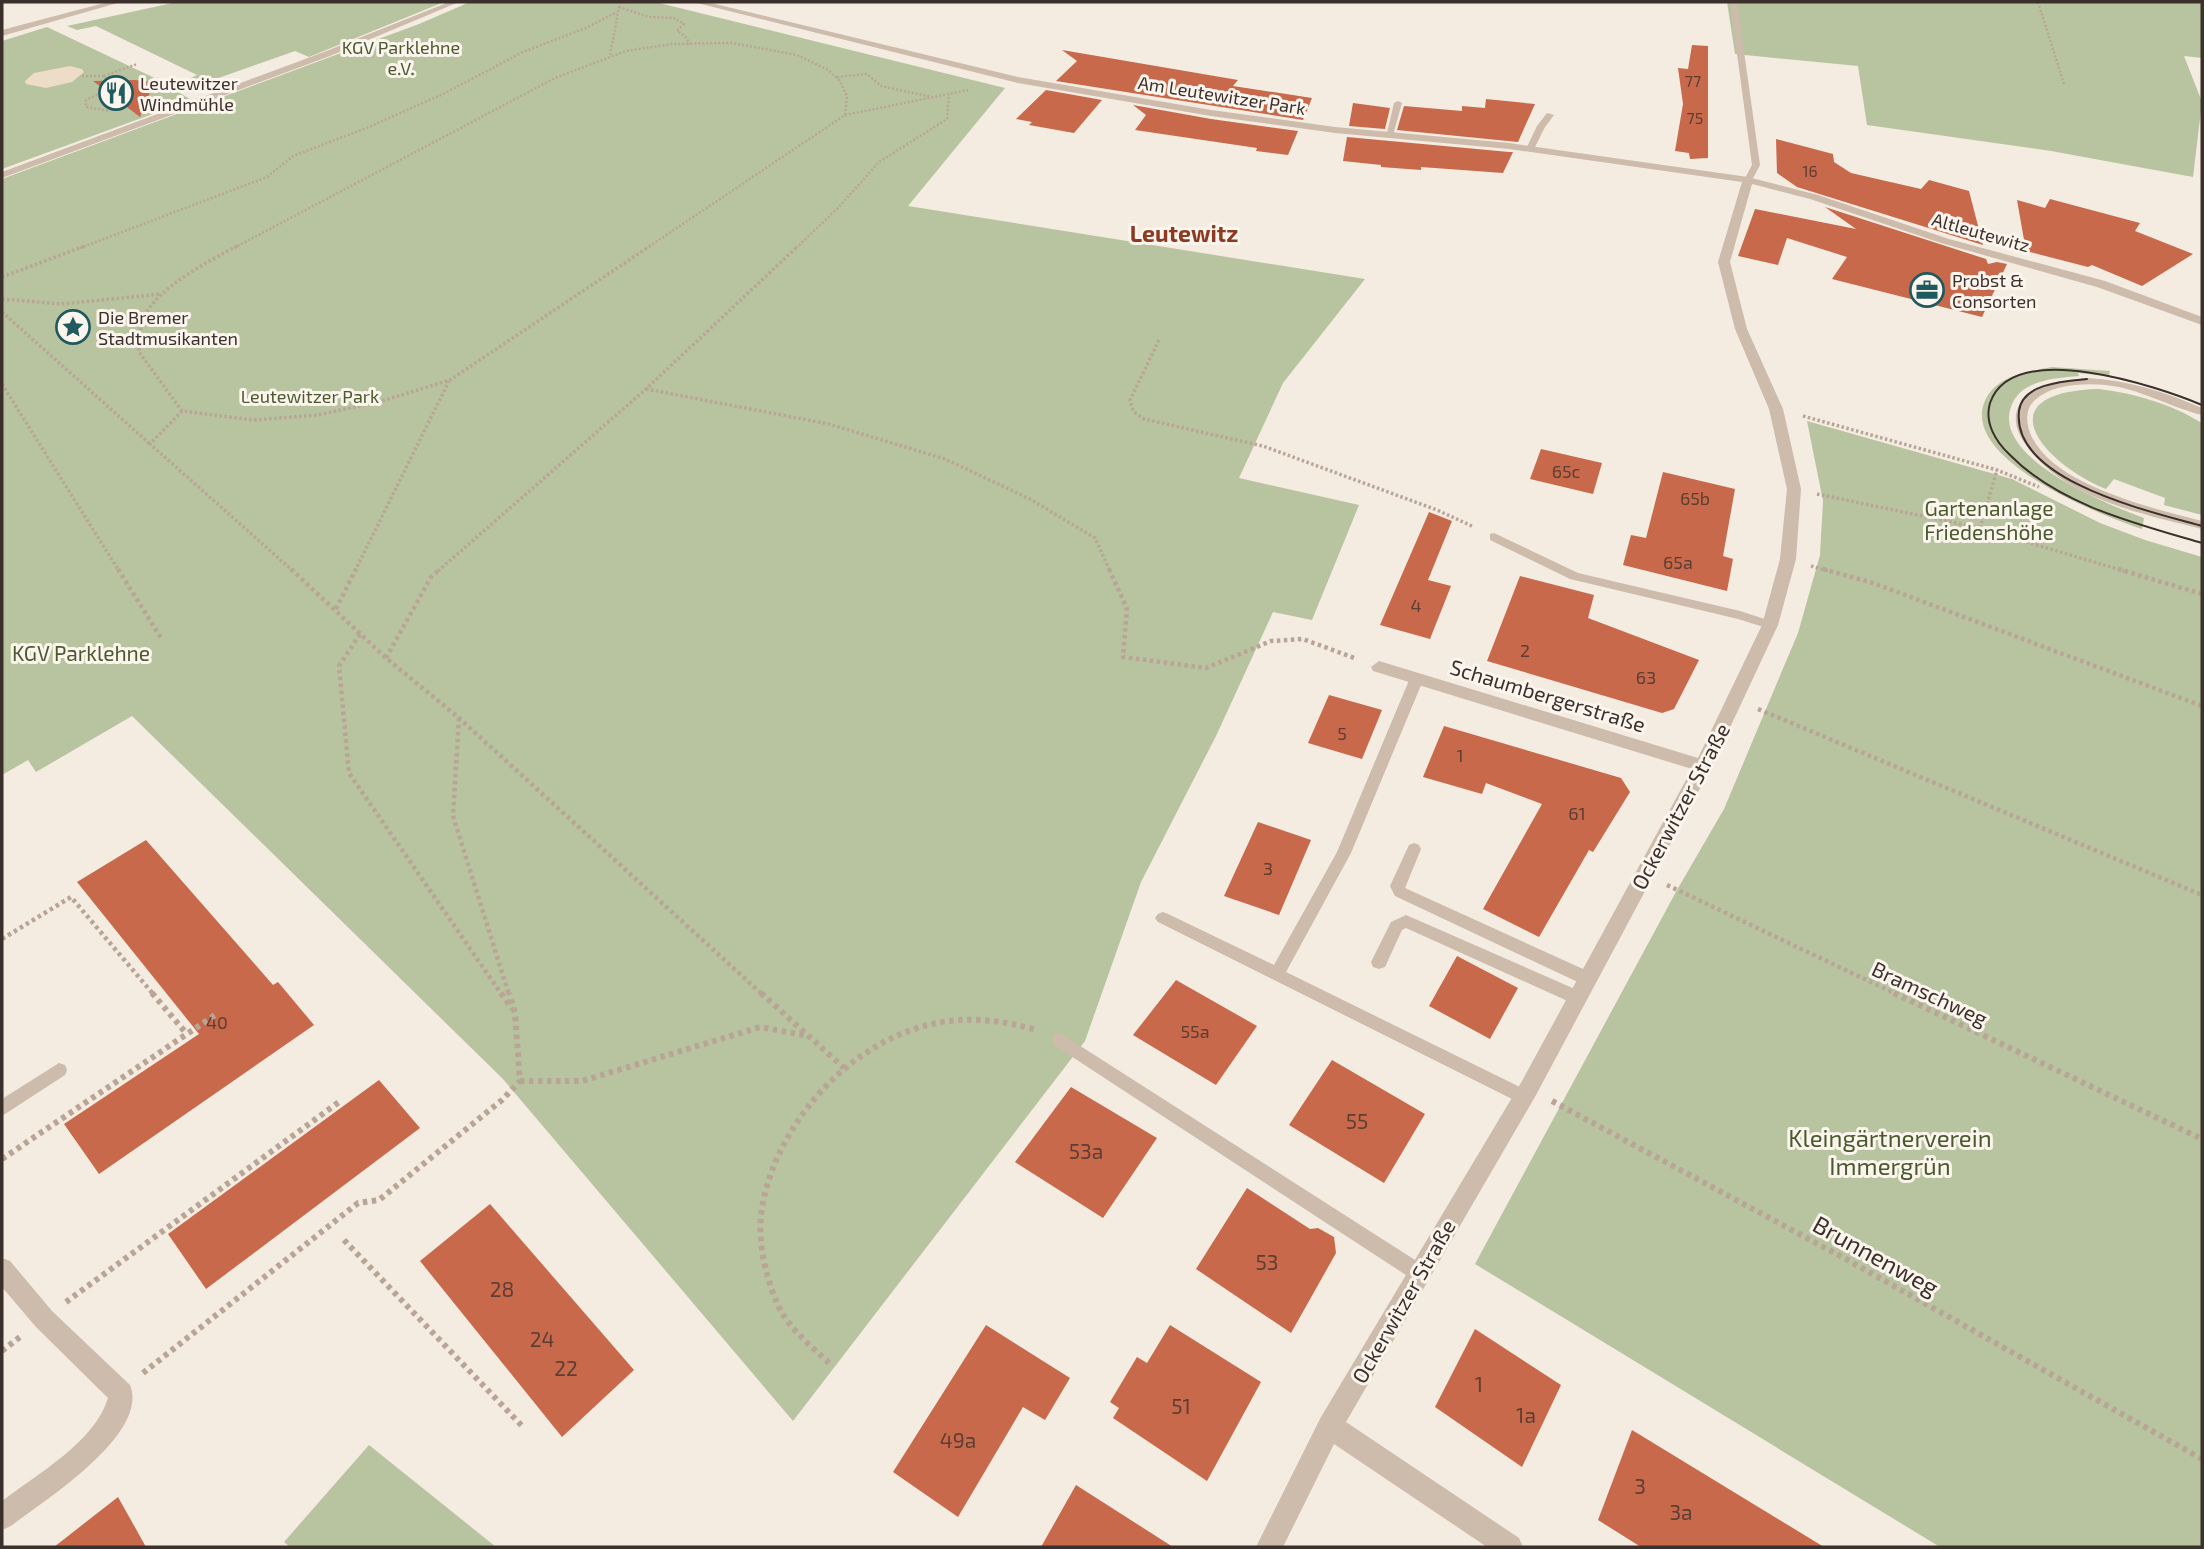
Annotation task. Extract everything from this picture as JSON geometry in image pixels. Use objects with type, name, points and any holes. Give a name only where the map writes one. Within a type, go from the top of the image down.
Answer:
[{"type":"street","points":[[2,33],[117,2]]},
{"type":"street","name":"Am Leutewitzer Park","points":[[698,2],[1018,80],[1211,113],[1530,149],[1748,180]]},
{"type":"street","name":"Altleutewitz","points":[[1748,180],[1814,197],[1945,241],[2101,284],[2202,321]]},
{"type":"street","name":"Ockerwitzer Straße","points":[[1269,1547],[1330,1426],[1527,1093],[1703,766],[1770,625],[1788,559],[1794,489],[1776,409],[1741,329],[1724,262],[1748,180]]},
{"type":"street","name":"Schaumbergerstraße","points":[[1379,667],[1703,766]]},
{"type":"street","points":[[2,1269],[44,1319],[121,1394],[114,1419],[95,1445],[2,1517]]},
{"type":"street","points":[[1330,1426],[1510,1547]]},
{"type":"lane","points":[[2,174],[327,54],[455,2]]},
{"type":"lane","name":"Ockerwitzer Straße","points":[[1733,2],[1756,165],[1748,180]]},
{"type":"lane","points":[[1389,135],[1398,103]]},
{"type":"lane","points":[[1530,149],[1541,126],[1550,115]]},
{"type":"lane","points":[[2202,412],[2149,391],[2123,384],[2091,382],[2064,384],[2039,393],[2023,409],[2022,422],[2024,434],[2041,456],[2071,479],[2125,502],[2202,524]]},
{"type":"lane","points":[[1494,537],[1574,576],[1727,612],[1770,625]]},
{"type":"lane","points":[[1277,974],[1344,853],[1417,678]]},
{"type":"lane","points":[[1414,849],[1396,886],[1399,892],[1583,988]]},
{"type":"lane","points":[[1163,918],[1527,1093]]},
{"type":"lane","points":[[1378,962],[1396,926],[1406,921],[1583,988]]},
{"type":"lane","points":[[1060,1040],[1419,1273]]},
{"type":"lane","points":[[2,1108],[59,1070]]},
{"type":"path","points":[[610,55],[620,2]]},
{"type":"path","points":[[2038,2],[2064,84]]},
{"type":"path","points":[[619,7],[649,17],[674,18],[684,24],[677,31],[685,36],[690,44]]},
{"type":"path","points":[[2,277],[267,177],[293,156],[382,122],[523,52],[586,28],[617,12]]},
{"type":"path","points":[[845,115],[848,96],[838,77],[819,63],[775,50],[732,43],[690,44],[610,55],[555,78],[212,258],[161,294],[143,318],[139,352],[182,411],[212,417],[271,421],[333,415],[378,404],[450,380],[845,115],[1018,80]]},
{"type":"path","points":[[82,76],[104,76],[137,64]]},
{"type":"path","points":[[838,77],[867,74],[881,88],[893,91],[909,90],[933,97]]},
{"type":"path","points":[[104,76],[112,88],[86,100],[86,107],[115,111]]},
{"type":"path","points":[[386,658],[431,577],[646,389],[838,208],[879,162],[947,119],[948,94]]},
{"type":"path","points":[[2,299],[37,303],[115,300],[161,294]]},
{"type":"path","points":[[2,312],[336,609],[386,658],[459,718],[844,1068]]},
{"type":"path","points":[[1159,340],[1130,400],[1133,411],[1144,419],[1263,446],[1437,510],[1494,537]]},
{"type":"path","points":[[336,609],[450,380]]},
{"type":"path","points":[[2,384],[161,638]]},
{"type":"path","points":[[646,389],[829,424],[945,459],[1030,499],[1095,538],[1127,609],[1123,657],[1206,668],[1271,641],[1303,639],[1379,667]]},
{"type":"path","points":[[1776,409],[1997,470],[2044,489]]},
{"type":"path","points":[[150,444],[182,411]]},
{"type":"path","points":[[1979,528],[1997,470]]},
{"type":"path","points":[[1794,489],[1979,528],[2202,594]]},
{"type":"path","points":[[1788,559],[1873,583],[2202,706]]},
{"type":"path","points":[[360,634],[339,666],[349,773],[515,1013]]},
{"type":"path","points":[[1735,699],[2202,895]]},
{"type":"path","points":[[459,718],[453,816],[515,1013],[520,1081]]},
{"type":"path","name":"Bramschweg","points":[[1644,875],[2202,1139]]},
{"type":"path","points":[[2,939],[71,897],[186,1034]]},
{"type":"path","points":[[2,1159],[218,1013]]},
{"type":"path","points":[[829,1363],[794,1329],[777,1305],[766,1277],[760,1242],[765,1186],[782,1143],[810,1103],[844,1068],[884,1042],[924,1026],[978,1019],[1010,1022],[1036,1029],[1060,1040]]},
{"type":"path","points":[[153,1363],[358,1203],[379,1200],[502,1100],[520,1081],[582,1081],[761,1027],[808,1036]]},
{"type":"path","name":"Brunnenweg","points":[[1527,1093],[1843,1258],[2202,1459]]},
{"type":"path","points":[[2,1351],[339,1102]]},
{"type":"path","points":[[344,1240],[524,1428]]},
{"type":"green space","points":[[177,2],[444,2],[309,57],[295,51],[193,87],[182,83],[197,75],[96,26],[77,30],[67,26]]},
{"type":"green space","points":[[470,2],[655,2],[1005,88],[908,206],[1365,279],[1283,383],[1239,478],[1359,505],[1312,620],[1273,612],[1216,736],[1141,882],[1085,1041],[793,1421],[503,1079],[132,716],[36,772],[28,760],[2,775],[2,179],[419,24]]},
{"type":"green space","points":[[1727,2],[2202,2],[2202,58],[2184,56],[2202,102],[2193,177],[2051,151],[1867,125],[1858,66],[1735,54]]},
{"type":"green space","points":[[47,27],[163,82],[191,100],[2,169],[2,41]]},
{"type":"green space","points":[[2052,367],[2110,371],[2109,376],[2078,373],[2079,376],[2039,382],[2022,391],[2011,407],[2010,426],[2019,445],[2058,478],[2144,518],[2142,529],[2097,512],[2040,483],[2014,465],[1994,445],[1983,425],[1984,403],[1989,394],[1996,386],[2013,376]]},
{"type":"green space","points":[[2099,389],[2152,400],[2202,423],[2202,515],[2164,505],[2165,498],[2114,479],[2106,489],[2082,477],[2044,446],[2035,430],[2033,415],[2043,402],[2064,393]]},
{"type":"green space","name":"Kleingärtnerverein Immergrün","points":[[1807,421],[2012,479],[2100,523],[2202,557],[2202,1547],[1940,1547],[1475,1264],[1677,890],[1724,809],[1798,633],[1820,555],[1823,501]]},
{"type":"green space","points":[[369,1445],[496,1547],[290,1547],[284,1542]]},
{"type":"shaded area","points":[[70,66],[84,72],[72,82],[46,88],[26,84],[25,81],[34,73]]},
{"type":"building","points":[[1692,45],[1708,46],[1708,158],[1690,159],[1689,153],[1675,151],[1683,104],[1678,68],[1688,69]]},
{"type":"building","points":[[1062,50],[1238,80],[1233,86],[1312,98],[1303,120],[1056,81],[1077,61]]},
{"type":"building","points":[[93,81],[154,82],[140,117]]},
{"type":"building","points":[[1046,90],[1102,100],[1074,133],[1029,125],[1032,122],[1016,119]]},
{"type":"building","points":[[1486,99],[1535,104],[1518,142],[1397,130],[1404,106],[1462,111],[1462,106],[1485,108]]},
{"type":"building","points":[[1353,103],[1390,108],[1385,129],[1349,126]]},
{"type":"building","points":[[1133,105],[1298,131],[1288,155],[1256,151],[1257,148],[1135,130],[1146,115]]},
{"type":"building","points":[[1347,137],[1513,152],[1503,173],[1381,167],[1343,161]]},
{"type":"building","points":[[1776,139],[1833,154],[1834,162],[1851,173],[1921,189],[1929,180],[1969,191],[1983,245],[1797,187],[1777,173]]},
{"type":"building","points":[[2050,199],[2140,223],[2135,231],[2193,254],[2142,286],[2092,265],[2088,267],[2026,251],[2017,200],[2045,208]]},
{"type":"building","points":[[1825,207],[1986,259],[1988,264],[2007,264],[1982,317],[1832,279],[1847,257],[1787,238],[1778,265],[1738,256],[1755,209],[1856,229]]},
{"type":"building","points":[[1541,449],[1602,463],[1593,494],[1530,479]]},
{"type":"building","points":[[1663,472],[1735,489],[1723,556],[1733,559],[1727,591],[1623,565],[1631,535],[1646,538]]},
{"type":"building","points":[[1429,512],[1452,521],[1428,580],[1451,586],[1430,639],[1380,625]]},
{"type":"building","points":[[1520,576],[1594,595],[1588,618],[1699,660],[1674,709],[1662,713],[1487,661]]},
{"type":"building","points":[[1329,695],[1382,710],[1362,759],[1308,743]]},
{"type":"building","points":[[1444,726],[1621,778],[1630,792],[1593,852],[1589,850],[1539,937],[1483,909],[1542,804],[1486,783],[1482,794],[1423,777]]},
{"type":"building","points":[[1258,822],[1311,840],[1279,915],[1224,896]]},
{"type":"building","points":[[146,840],[273,985],[278,982],[314,1025],[99,1174],[64,1124],[199,1034],[77,882]]},
{"type":"building","points":[[1457,956],[1518,988],[1490,1039],[1429,1006]]},
{"type":"building","points":[[1176,980],[1257,1026],[1216,1085],[1133,1035]]},
{"type":"building","points":[[1332,1060],[1425,1114],[1384,1183],[1289,1125]]},
{"type":"building","points":[[379,1080],[420,1128],[206,1289],[168,1234]]},
{"type":"building","points":[[1071,1087],[1157,1138],[1103,1218],[1015,1162]]},
{"type":"building","points":[[1247,1188],[1310,1229],[1318,1228],[1334,1237],[1336,1253],[1291,1333],[1196,1269]]},
{"type":"building","points":[[490,1204],[634,1370],[562,1437],[420,1261]]},
{"type":"building","points":[[986,1325],[1070,1378],[1045,1420],[1023,1407],[958,1517],[893,1472]]},
{"type":"building","points":[[1170,1325],[1261,1382],[1207,1481],[1113,1418],[1119,1408],[1110,1402],[1137,1357],[1147,1363]]},
{"type":"building","points":[[1475,1329],[1561,1385],[1522,1467],[1435,1407]]},
{"type":"building","points":[[1632,1430],[1824,1547],[1641,1547],[1598,1520]]},
{"type":"building","points":[[1076,1485],[1173,1547],[1041,1547]]},
{"type":"building","points":[[118,1497],[146,1547],[54,1547]]},
{"type":"tram line","points":[[2202,405],[2122,379],[2088,372],[2056,370],[2027,373],[2004,383],[1990,403],[1989,410],[1990,425],[2000,444],[2030,472],[2052,487],[2100,511],[2202,543]]},
{"type":"tram line","points":[[2087,379],[2046,385],[2028,394],[2022,402],[2019,411],[2023,435],[2037,457],[2060,474],[2120,502],[2202,526]]},
{"type":"place","name":"Leutewitzer Windmühle","points":[[116,93]]},
{"type":"place","name":"Probst & Consorten","points":[[1927,290]]},
{"type":"place","name":"Die Bremer Stadtmusikanten","points":[[73,327]]},
{"type":"district","name":"Leutewitz","points":[[1184,233]]},
{"type":"park label","name":"KGV Parklehne e.V.","points":[[401,57]]},
{"type":"park label","name":"Leutewitzer Park","points":[[310,396]]},
{"type":"park label","name":"Gartenanlage Friedenshöhe","points":[[1989,519]]},
{"type":"park label","name":"KGV Parklehne","points":[[81,652]]}]
